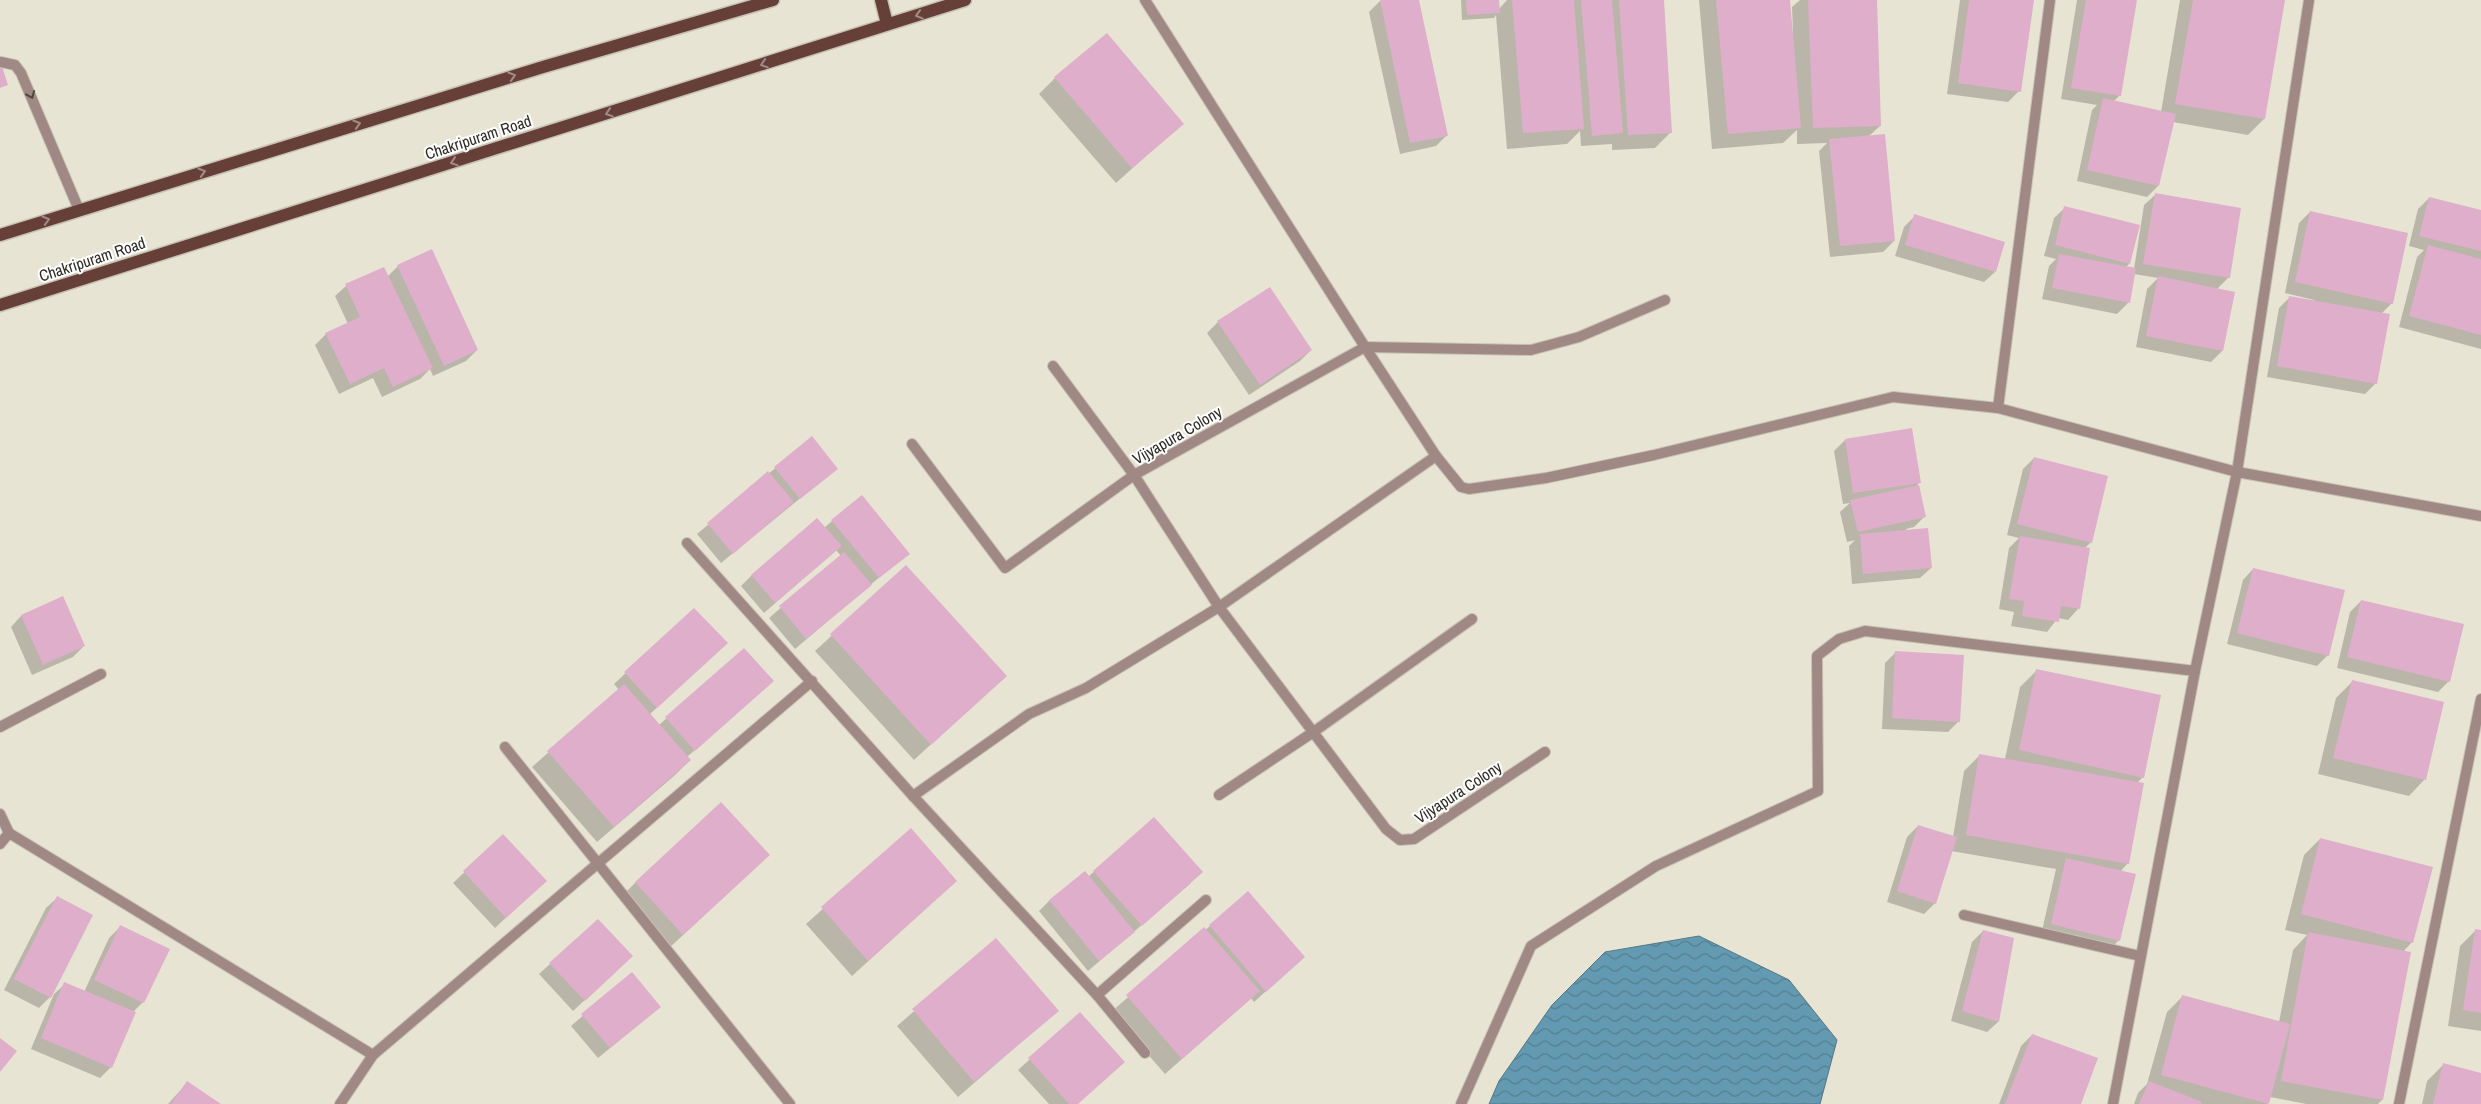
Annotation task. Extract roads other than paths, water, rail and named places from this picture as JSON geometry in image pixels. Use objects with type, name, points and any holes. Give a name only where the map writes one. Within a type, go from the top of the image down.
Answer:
[{"type":"main road","points":[[0,235],[543,66],[773,0]]},
{"type":"main road","points":[[881,0],[888,24]]},
{"type":"main road","name":"Chakripuram Road","points":[[0,305],[965,0]]},
{"type":"street","points":[[1145,0],[1365,347],[1436,456],[1461,487],[1469,490],[1546,478],[1654,455],[1893,397],[1998,408],[2237,472],[2481,516]]},
{"type":"street","points":[[1998,408],[2050,0]]},
{"type":"street","points":[[2113,1104],[2195,671],[2237,472],[2309,0]]},
{"type":"street","points":[[1,62],[15,65],[21,73],[80,210]]},
{"type":"street","points":[[1365,347],[1531,350],[1580,338],[1665,300]]},
{"type":"street","name":"Vijyapura Colony","points":[[1365,347],[1134,475],[1219,607],[1386,829],[1400,840],[1414,839],[1545,752]]},
{"type":"street","points":[[912,444],[1005,568],[1134,475],[1053,366]]},
{"type":"street","points":[[913,796],[1029,714],[1086,688],[1219,607],[1436,456]]},
{"type":"street","points":[[687,543],[913,796],[1097,995],[1145,1053]]},
{"type":"street","points":[[1219,795],[1312,733],[1472,619]]},
{"type":"street","points":[[1461,1104],[1530,946],[1656,866],[1818,791],[1817,656],[1839,639],[1865,631],[2195,671]]},
{"type":"street","points":[[0,727],[101,674]]},
{"type":"street","points":[[340,1104],[373,1054],[812,681]]},
{"type":"street","points":[[2399,1104],[2481,699]]},
{"type":"street","points":[[505,747],[785,1102]]},
{"type":"street","points":[[0,814],[9,833],[373,1054]]},
{"type":"street","points":[[0,844],[9,833]]},
{"type":"street","points":[[1097,995],[1206,900]]},
{"type":"street","points":[[1964,914],[2140,956]]},
{"type":"water","points":[[1699,936],[1789,980],[1837,1040],[1820,1104],[1489,1104],[1499,1081],[1552,1005],[1605,952]]}]
